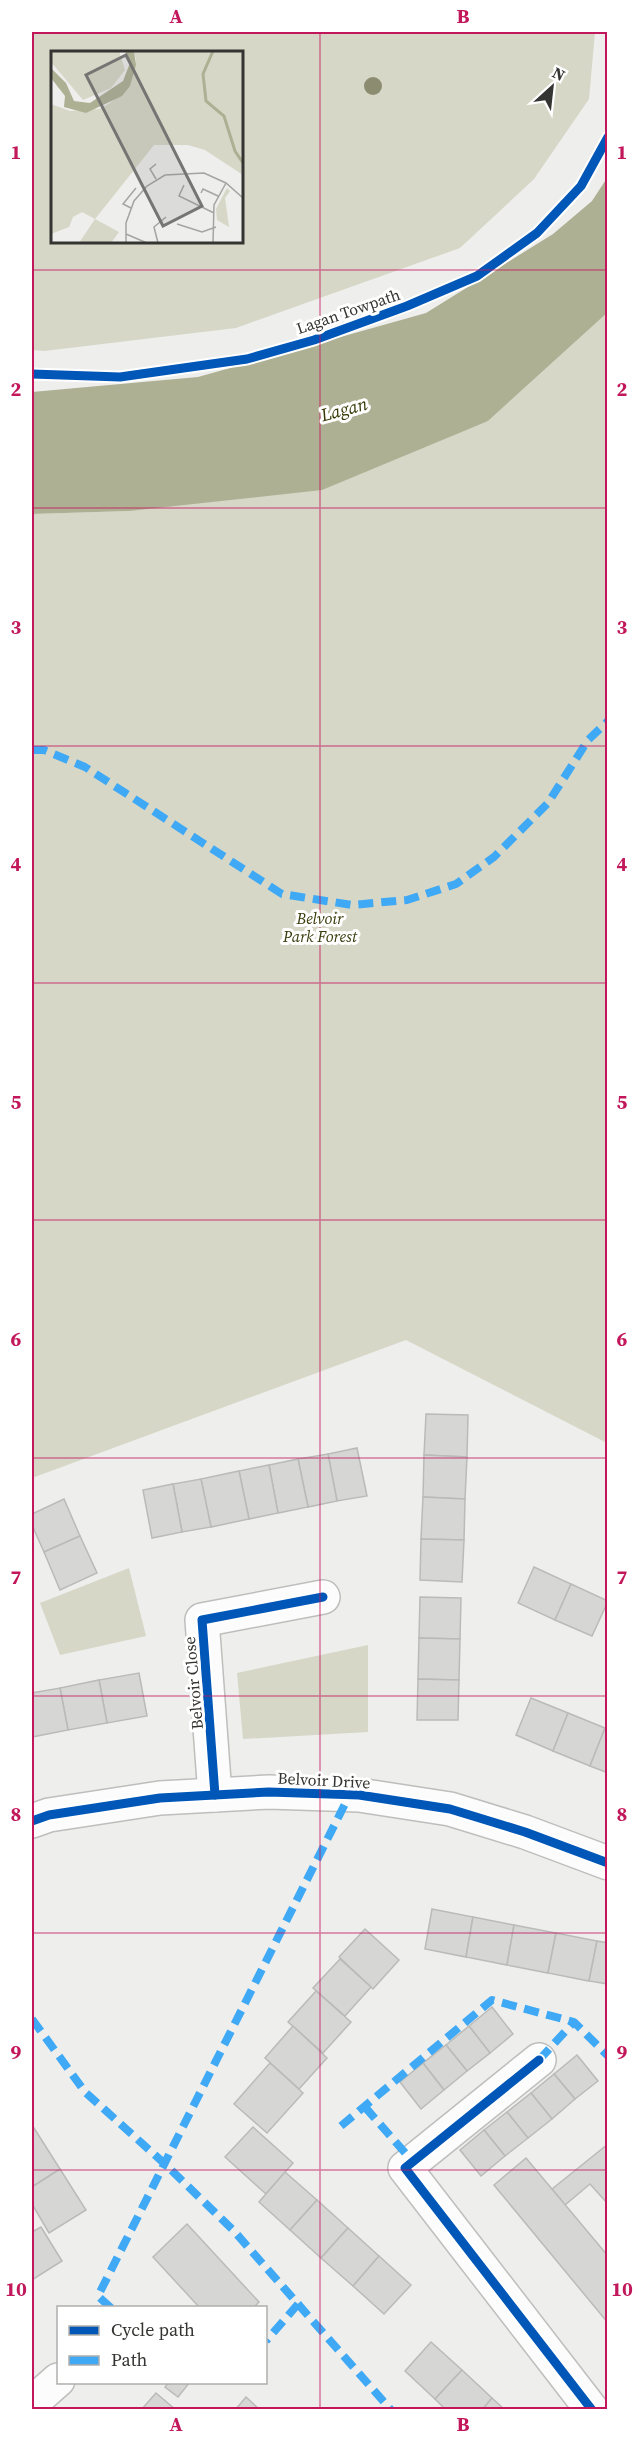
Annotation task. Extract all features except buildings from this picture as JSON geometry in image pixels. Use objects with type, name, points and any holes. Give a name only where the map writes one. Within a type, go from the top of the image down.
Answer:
[{"type":"street","name":"Belvoir Close","points":[[215,1795],[202,1620],[323,1597]]},
{"type":"street","name":"Belvoir Drive","points":[[32,1821],[50,1815],[160,1798],[269,1792],[358,1795],[450,1809],[525,1832],[608,1863]]},
{"type":"street","points":[[539,2060],[405,2168],[592,2409]]},
{"type":"street","points":[[32,2403],[57,2381]]},
{"type":"green space","points":[[32,32],[595,32],[589,99],[534,179],[460,248],[236,328],[44,351],[32,350]]},
{"type":"green space","name":"Belvoir Park Forest","points":[[607,313],[607,1443],[406,1340],[32,1478],[32,514],[129,511],[488,421]]},
{"type":"green space","points":[[129,1568],[146,1636],[60,1655],[40,1603]]},
{"type":"green space","points":[[368,1645],[368,1732],[243,1739],[237,1673]]},
{"type":"water","name":"Lagan","points":[[607,178],[607,313],[488,421],[322,490],[129,511],[32,514],[32,392],[198,377],[426,313],[553,234],[592,201]]},
{"type":"marked path","points":[[32,750],[44,750],[85,767],[282,894],[352,905],[407,900],[456,884],[494,857],[548,803],[588,740],[608,721]]},
{"type":"marked path","points":[[109,2306],[98,2296],[350,1794]]},
{"type":"marked path","points":[[341,2126],[492,2000],[574,2022],[608,2056]]},
{"type":"marked path","points":[[32,2019],[85,2092],[166,2165],[234,2231],[298,2304],[267,2340]]},
{"type":"marked path","points":[[539,2060],[574,2022]]},
{"type":"marked path","points":[[365,2107],[413,2162]]},
{"type":"marked path","points":[[298,2304],[391,2410]]},
{"type":"cycle path","name":"Lagan Towpath","points":[[32,374],[120,377],[247,359],[314,340],[407,306],[477,276],[537,233],[581,186],[608,137]]},
{"type":"cycle path","points":[[215,1795],[202,1620],[323,1597]]},
{"type":"cycle path","points":[[32,1821],[49,1815],[160,1798],[269,1792],[359,1795],[450,1809],[525,1832],[608,1863]]},
{"type":"cycle path","points":[[539,2060],[405,2168],[592,2410]]}]
